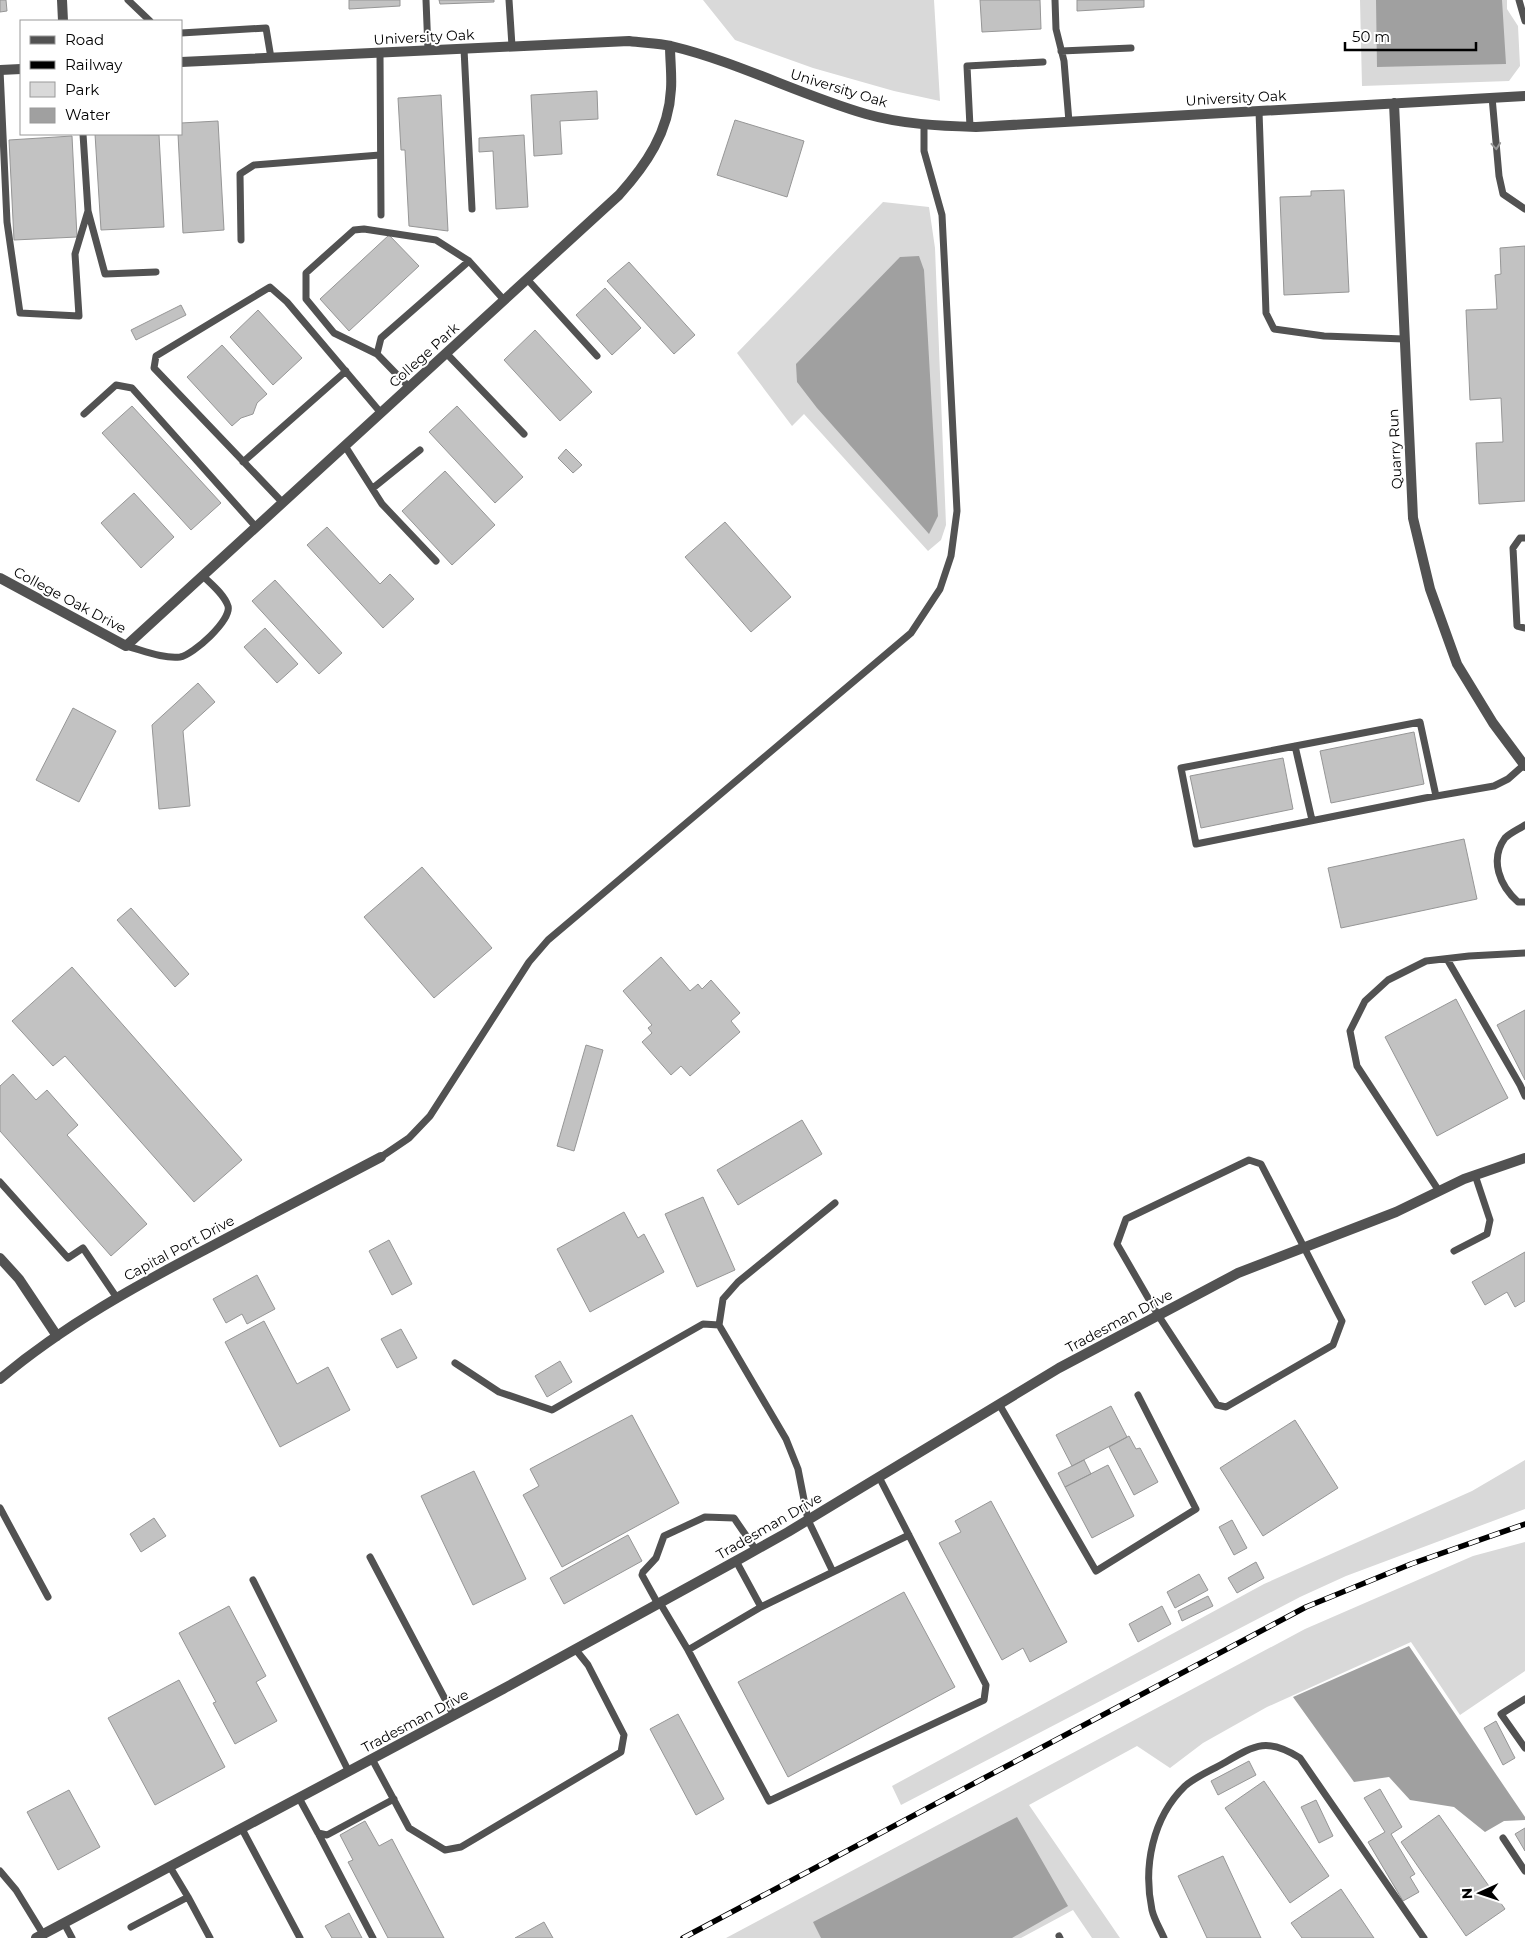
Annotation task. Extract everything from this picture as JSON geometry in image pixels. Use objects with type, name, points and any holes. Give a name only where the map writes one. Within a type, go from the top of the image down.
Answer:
[{"type":"street","points":[[62,0],[63,20]]},
{"type":"street","name":"University Oak","points":[[182,62],[629,41],[670,46],[867,114],[924,125],[970,127],[1525,96]]},
{"type":"street","name":"College Park","points":[[126,646],[619,195],[641,171],[664,126],[671,90],[670,46]]},
{"type":"street","points":[[0,70],[20,69]]},
{"type":"street","name":"Quarry Run","points":[[1394,103],[1413,518],[1430,589],[1457,664],[1493,722],[1525,766]]},
{"type":"street","name":"College Oak Drive","points":[[0,578],[126,646]]},
{"type":"street","name":"Capital Port Drive","points":[[0,1379],[18,1363],[139,1284],[381,1157]]},
{"type":"street","name":"Tradesman Drive","points":[[40,1936],[576,1650],[808,1520],[1059,1368],[1238,1273],[1396,1212],[1475,1175],[1525,1158]]},
{"type":"street","points":[[0,1258],[19,1280],[58,1336]]},
{"type":"lane","points":[[128,0],[149,20]]},
{"type":"lane","points":[[426,0],[428,50]]},
{"type":"lane","points":[[509,0],[512,46]]},
{"type":"lane","points":[[1055,0],[1056,29],[1064,61],[1069,122]]},
{"type":"lane","points":[[1519,0],[1525,21]]},
{"type":"lane","points":[[182,33],[266,28],[270,58]]},
{"type":"lane","points":[[1062,51],[1131,48]]},
{"type":"lane","points":[[464,49],[472,209]]},
{"type":"lane","points":[[380,53],[381,215]]},
{"type":"lane","points":[[970,127],[967,66],[1043,62]]},
{"type":"lane","points":[[0,70],[7,222],[20,314],[78,316],[75,254],[88,211]]},
{"type":"lane","points":[[1492,97],[1499,176],[1503,194],[1525,209]]},
{"type":"lane","points":[[1259,111],[1266,313],[1274,329],[1324,336],[1404,339]]},
{"type":"lane","points":[[381,1157],[409,1138],[430,1116],[529,962],[548,940],[911,633],[940,589],[951,556],[957,511],[942,215],[924,151],[924,125]]},
{"type":"lane","points":[[83,135],[88,211],[105,274],[156,272]]},
{"type":"lane","points":[[241,240],[240,174],[254,165],[380,155]]},
{"type":"lane","points":[[409,387],[377,354],[334,333],[306,300],[306,273],[354,230],[364,229],[436,240],[469,261],[504,300]]},
{"type":"lane","points":[[377,354],[381,338],[469,261]]},
{"type":"lane","points":[[527,279],[596,356]]},
{"type":"lane","points":[[283,503],[154,368],[156,356],[270,287],[287,302],[381,413]]},
{"type":"lane","points":[[446,353],[524,434]]},
{"type":"lane","points":[[243,462],[346,371]]},
{"type":"lane","points":[[84,414],[116,385],[132,388],[256,527]]},
{"type":"lane","points":[[345,446],[374,488],[382,504],[436,561]]},
{"type":"lane","points":[[374,488],[420,450]]},
{"type":"lane","points":[[1525,538],[1520,538],[1513,548],[1517,626],[1525,628]]},
{"type":"lane","points":[[126,646],[182,657],[194,650],[218,629],[226,617],[228,606],[224,598],[203,576]]},
{"type":"lane","points":[[1436,796],[1420,722],[1181,768],[1196,844],[1494,786],[1525,766]]},
{"type":"lane","points":[[1295,746],[1312,820]]},
{"type":"lane","points":[[1525,825],[1506,837],[1497,863],[1499,876],[1510,895],[1518,902],[1525,902]]},
{"type":"lane","points":[[1439,1191],[1357,1066],[1350,1031],[1365,1001],[1388,980],[1426,961],[1525,953]]},
{"type":"lane","points":[[1447,959],[1525,1096]]},
{"type":"lane","points":[[1249,1160],[1261,1164],[1342,1321],[1333,1346],[1226,1407],[1217,1405],[1158,1315],[1117,1244],[1126,1219],[1249,1160]]},
{"type":"lane","points":[[1454,1251],[1487,1234],[1490,1220],[1475,1175]]},
{"type":"lane","points":[[0,1182],[68,1258],[83,1248],[117,1298]]},
{"type":"lane","points":[[833,1572],[808,1520],[798,1470],[786,1439],[719,1325],[723,1299],[738,1282],[835,1203]]},
{"type":"lane","points":[[455,1363],[499,1392],[552,1410],[703,1324],[719,1325]]},
{"type":"lane","points":[[999,1404],[1096,1571],[1196,1509],[1138,1395]]},
{"type":"lane","points":[[756,1550],[734,1518],[705,1517],[664,1536],[656,1558],[642,1575],[688,1650],[769,1801],[984,1700],[986,1685],[879,1477]]},
{"type":"lane","points":[[0,1508],[48,1597]]},
{"type":"lane","points":[[688,1650],[761,1607],[909,1535]]},
{"type":"lane","points":[[370,1556],[454,1716]]},
{"type":"lane","points":[[736,1561],[761,1607]]},
{"type":"lane","points":[[253,1580],[349,1772]]},
{"type":"lane","points":[[372,1759],[409,1828],[445,1850],[461,1847],[621,1752],[624,1735],[588,1665],[576,1650]]},
{"type":"lane","points":[[1525,1699],[1502,1714],[1525,1748]]},
{"type":"lane","points":[[1164,1938],[1153,1912],[1148,1877],[1154,1838],[1167,1808],[1186,1785],[1252,1746],[1269,1745],[1286,1749],[1300,1758],[1424,1938]]},
{"type":"lane","points":[[299,1798],[373,1938]]},
{"type":"lane","points":[[318,1833],[327,1835],[394,1798]]},
{"type":"lane","points":[[242,1829],[300,1938]]},
{"type":"lane","points":[[1503,1838],[1525,1871]]},
{"type":"lane","points":[[170,1867],[210,1938]]},
{"type":"lane","points":[[0,1871],[16,1890],[40,1936]]},
{"type":"lane","points":[[131,1926],[188,1897]]},
{"type":"lane","points":[[64,1923],[72,1938]]},
{"type":"green space","points":[[703,0],[934,0],[940,101],[894,91],[813,68],[735,40]]},
{"type":"green space","points":[[1360,0],[1507,0],[1507,9],[1518,26],[1520,66],[1509,81],[1362,86]]},
{"type":"green space","points":[[883,202],[929,207],[935,248],[946,525],[941,540],[928,551],[804,414],[792,426],[737,353]]},
{"type":"green space","points":[[1525,1460],[1525,1509],[1346,1576],[1300,1597],[901,1805],[892,1786],[1264,1584],[1472,1491]]},
{"type":"green space","points":[[1525,1542],[1525,1671],[1460,1715],[1411,1642],[1267,1707],[1203,1743],[1170,1768],[1137,1746],[1029,1805],[1120,1938],[1092,1938],[1073,1910],[1021,1938],[726,1938],[1305,1629],[1473,1556]]},
{"type":"water","points":[[1376,0],[1502,0],[1506,64],[1377,67]]},
{"type":"water","points":[[919,256],[924,270],[938,516],[929,534],[817,408],[797,382],[796,364],[900,257]]},
{"type":"water","points":[[1409,1646],[1525,1817],[1525,1820],[1504,1821],[1485,1832],[1454,1807],[1410,1800],[1389,1777],[1354,1782],[1293,1697]]},
{"type":"water","points":[[1017,1817],[1068,1906],[1012,1938],[821,1938],[813,1922]]},
{"type":"building","points":[[0,0],[6,0],[7,11],[0,12]]},
{"type":"building","points":[[349,0],[400,0],[400,6],[349,9]]},
{"type":"building","points":[[439,0],[494,0],[494,2],[440,4]]},
{"type":"building","points":[[980,0],[1040,0],[1041,29],[982,32]]},
{"type":"building","points":[[1077,0],[1144,0],[1144,7],[1077,11]]},
{"type":"building","points":[[597,91],[598,119],[560,121],[562,154],[534,156],[531,95]]},
{"type":"building","points":[[441,95],[448,231],[409,226],[405,150],[401,150],[398,98]]},
{"type":"building","points":[[735,120],[804,141],[787,197],[717,175]]},
{"type":"building","points":[[218,121],[224,230],[183,233],[178,135],[182,135],[182,123]]},
{"type":"building","points":[[95,135],[159,135],[164,227],[101,230]]},
{"type":"building","points":[[524,135],[528,207],[496,209],[493,151],[479,152],[479,138]]},
{"type":"building","points":[[72,136],[77,237],[14,240],[9,140]]},
{"type":"building","points":[[1344,190],[1349,292],[1284,295],[1280,197],[1311,196],[1311,191]]},
{"type":"building","points":[[389,235],[419,266],[349,331],[320,299]]},
{"type":"building","points":[[1525,246],[1525,501],[1479,504],[1476,443],[1503,442],[1501,398],[1470,400],[1466,310],[1497,309],[1495,275],[1501,274],[1500,248]]},
{"type":"building","points":[[629,262],[695,335],[674,354],[607,281]]},
{"type":"building","points":[[605,288],[641,328],[612,355],[576,315]]},
{"type":"building","points":[[181,305],[186,315],[136,340],[131,330]]},
{"type":"building","points":[[258,310],[302,358],[273,385],[230,337]]},
{"type":"building","points":[[535,330],[592,392],[560,421],[504,360]]},
{"type":"building","points":[[222,345],[267,394],[257,403],[253,414],[241,418],[232,426],[187,377]]},
{"type":"building","points":[[132,406],[221,503],[191,530],[102,433]]},
{"type":"building","points":[[457,406],[523,477],[495,503],[429,432]]},
{"type":"building","points":[[566,449],[582,465],[573,473],[558,458]]},
{"type":"building","points":[[445,471],[495,525],[452,565],[402,511]]},
{"type":"building","points":[[134,493],[174,537],[141,568],[101,523]]},
{"type":"building","points":[[725,522],[791,597],[751,632],[685,557]]},
{"type":"building","points":[[327,527],[380,584],[390,574],[414,599],[383,628],[307,545]]},
{"type":"building","points":[[275,580],[342,653],[319,674],[252,601]]},
{"type":"building","points":[[265,628],[298,664],[277,683],[244,647]]},
{"type":"building","points":[[198,683],[215,702],[183,731],[190,806],[159,809],[152,725]]},
{"type":"building","points":[[73,708],[116,731],[79,802],[36,780]]},
{"type":"building","points":[[1414,732],[1424,784],[1331,803],[1320,751]]},
{"type":"building","points":[[1283,758],[1293,809],[1201,828],[1190,776]]},
{"type":"building","points":[[1464,839],[1477,899],[1341,928],[1328,868]]},
{"type":"building","points":[[422,867],[492,948],[434,998],[364,917]]},
{"type":"building","points":[[131,908],[189,974],[175,987],[117,920]]},
{"type":"building","points":[[661,957],[690,991],[698,984],[702,989],[711,980],[740,1013],[731,1021],[740,1032],[690,1076],[681,1066],[671,1075],[642,1042],[652,1033],[648,1028],[652,1025],[623,991]]},
{"type":"building","points":[[72,967],[242,1160],[194,1202],[65,1056],[53,1066],[12,1021]]},
{"type":"building","points":[[1456,999],[1508,1098],[1437,1136],[1385,1037]]},
{"type":"building","points":[[1525,1010],[1525,1080],[1497,1025]]},
{"type":"building","points":[[586,1045],[603,1050],[574,1151],[557,1146]]},
{"type":"building","points":[[13,1074],[36,1100],[47,1090],[78,1125],[67,1135],[147,1224],[111,1256],[0,1131],[0,1086]]},
{"type":"building","points":[[802,1120],[822,1154],[738,1205],[717,1170]]},
{"type":"building","points":[[703,1197],[735,1270],[697,1287],[665,1214]]},
{"type":"building","points":[[624,1212],[638,1238],[644,1234],[664,1272],[590,1312],[557,1249]]},
{"type":"building","points":[[389,1240],[412,1284],[392,1295],[369,1251]]},
{"type":"building","points":[[1525,1252],[1525,1301],[1515,1307],[1507,1292],[1485,1305],[1472,1282]]},
{"type":"building","points":[[257,1275],[275,1309],[247,1324],[242,1314],[226,1323],[213,1299]]},
{"type":"building","points":[[264,1321],[297,1384],[328,1367],[350,1410],[280,1447],[225,1342]]},
{"type":"building","points":[[401,1329],[417,1358],[397,1368],[381,1339]]},
{"type":"building","points":[[560,1361],[572,1382],[547,1397],[535,1376]]},
{"type":"building","points":[[1111,1406],[1127,1437],[1072,1466],[1056,1435]]},
{"type":"building","points":[[632,1415],[679,1503],[562,1567],[523,1495],[539,1486],[530,1469]]},
{"type":"building","points":[[1295,1420],[1338,1488],[1263,1536],[1220,1468]]},
{"type":"building","points":[[1129,1436],[1136,1449],[1140,1448],[1158,1482],[1134,1495],[1109,1447]]},
{"type":"building","points":[[1084,1460],[1091,1474],[1065,1487],[1058,1473]]},
{"type":"building","points":[[1108,1465],[1134,1516],[1092,1538],[1065,1487]]},
{"type":"building","points":[[474,1471],[526,1579],[473,1605],[421,1496]]},
{"type":"building","points":[[991,1501],[1067,1642],[1030,1662],[1023,1648],[1002,1660],[939,1543],[961,1532],[955,1521]]},
{"type":"building","points":[[154,1518],[166,1536],[141,1552],[130,1534]]},
{"type":"building","points":[[1232,1520],[1247,1548],[1234,1555],[1219,1527]]},
{"type":"building","points":[[628,1535],[642,1561],[564,1604],[550,1578]]},
{"type":"building","points":[[1256,1562],[1264,1578],[1237,1593],[1228,1578]]},
{"type":"building","points":[[1199,1574],[1208,1590],[1175,1608],[1167,1592]]},
{"type":"building","points":[[904,1592],[955,1687],[788,1777],[738,1682]]},
{"type":"building","points":[[1208,1596],[1213,1606],[1182,1621],[1178,1611]]},
{"type":"building","points":[[229,1606],[266,1676],[256,1682],[277,1721],[235,1744],[213,1703],[216,1702],[179,1633]]},
{"type":"building","points":[[1162,1606],[1171,1624],[1138,1642],[1129,1624]]},
{"type":"building","points":[[179,1680],[225,1767],[155,1805],[108,1718]]},
{"type":"building","points":[[678,1714],[724,1799],[696,1815],[650,1729]]},
{"type":"building","points":[[1496,1721],[1515,1758],[1503,1765],[1484,1728]]},
{"type":"building","points":[[1249,1761],[1256,1775],[1218,1795],[1211,1781]]},
{"type":"building","points":[[1264,1781],[1329,1876],[1290,1903],[1225,1808]]},
{"type":"building","points":[[1380,1789],[1402,1827],[1391,1834],[1415,1874],[1410,1877],[1419,1892],[1403,1901],[1368,1842],[1385,1832],[1364,1798]]},
{"type":"building","points":[[69,1790],[100,1847],[58,1870],[27,1812]]},
{"type":"building","points":[[1316,1800],[1333,1836],[1319,1843],[1301,1807]]},
{"type":"building","points":[[1439,1815],[1505,1909],[1466,1936],[1401,1842]]},
{"type":"building","points":[[365,1821],[379,1846],[392,1839],[444,1938],[388,1938],[348,1862],[353,1860],[340,1835]]},
{"type":"building","points":[[1525,1828],[1525,1851],[1515,1834]]},
{"type":"building","points":[[1223,1856],[1261,1938],[1207,1938],[1178,1876]]},
{"type":"building","points":[[1341,1889],[1374,1938],[1302,1938],[1291,1923]]},
{"type":"building","points":[[349,1913],[362,1938],[332,1938],[325,1926]]},
{"type":"building","points":[[544,1922],[553,1938],[515,1938]]},
{"type":"railway","points":[[683,1938],[1306,1607],[1411,1564],[1525,1524]]}]
